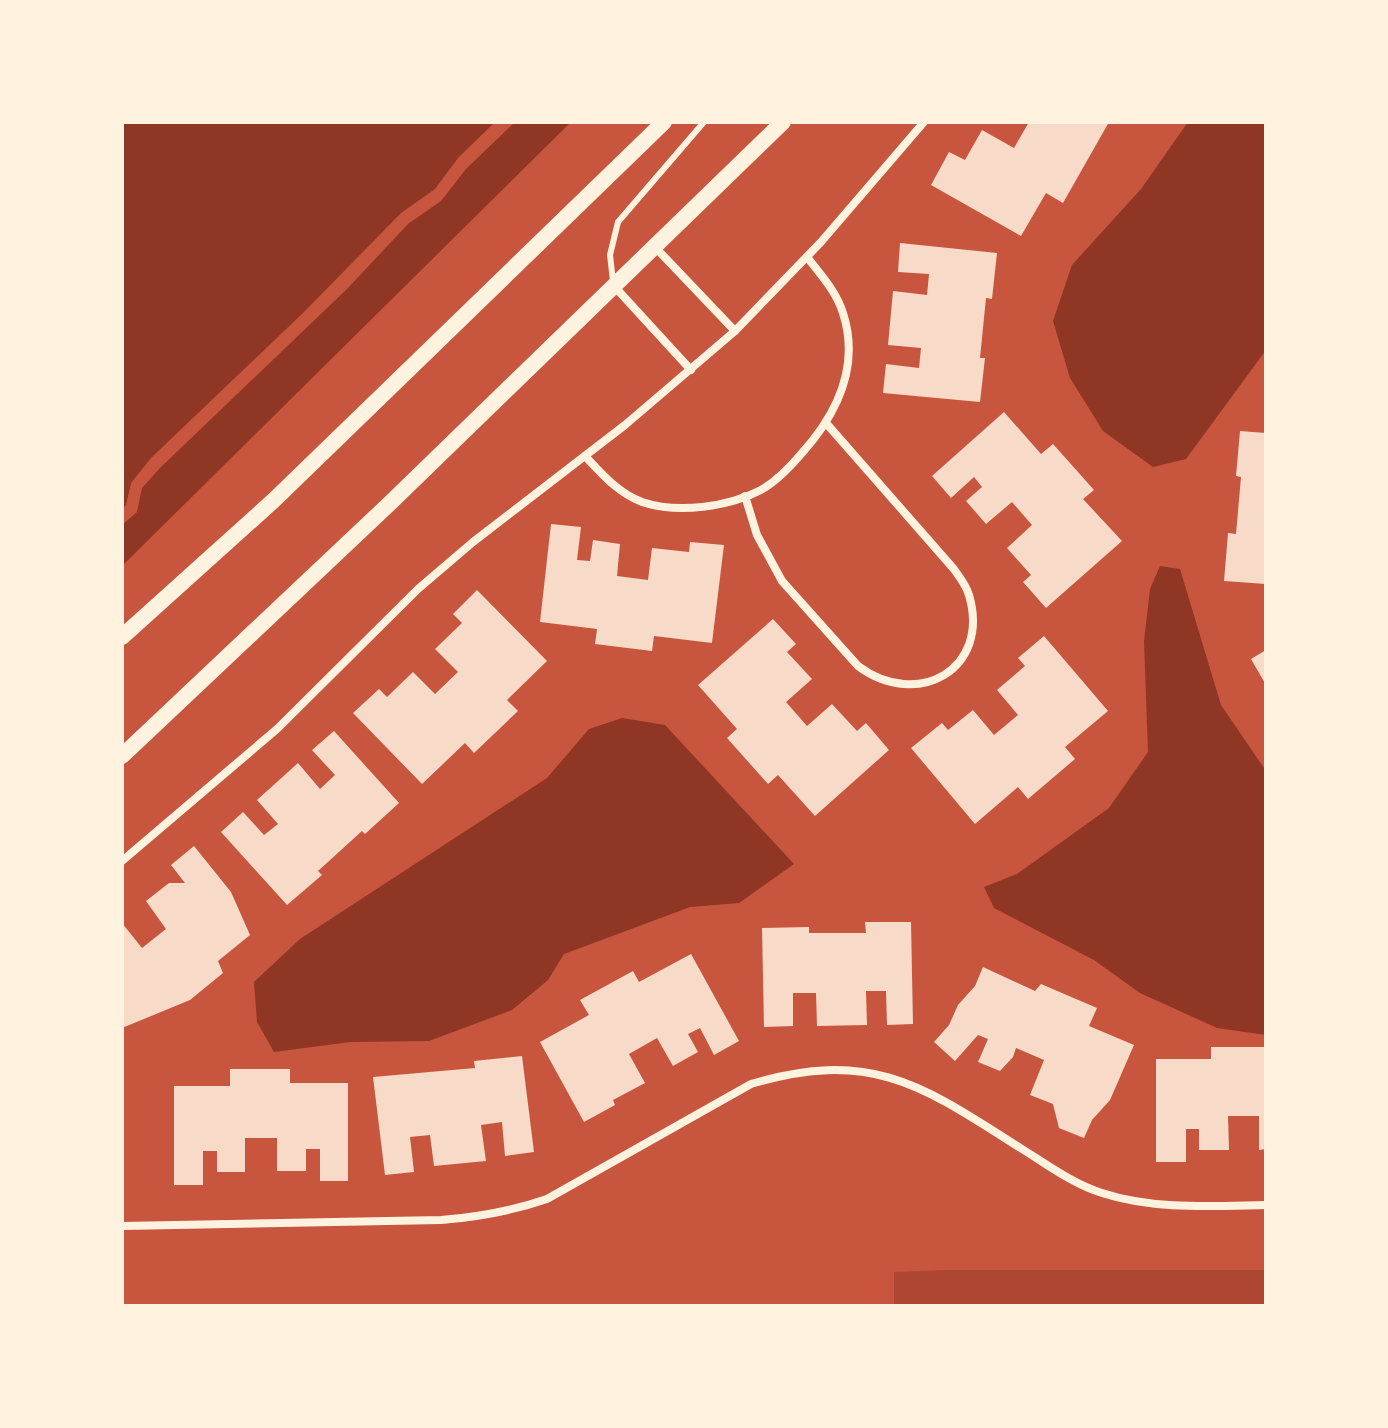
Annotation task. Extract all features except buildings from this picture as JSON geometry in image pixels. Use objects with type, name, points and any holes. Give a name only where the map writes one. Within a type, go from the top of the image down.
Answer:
[{"type":"main road","points":[[122,637],[273,501],[664,122]]},
{"type":"main road","points":[[122,756],[388,505],[783,122]]},
{"type":"street","points":[[122,861],[277,729],[418,589],[691,370],[735,331],[807,257],[898,156],[924,122]]},
{"type":"street","points":[[654,246],[735,331]]},
{"type":"street","points":[[585,456],[614,487],[642,502],[700,507],[763,489],[792,465],[834,413],[845,382],[849,348],[845,316],[837,295],[807,257]]},
{"type":"street","points":[[614,286],[691,370]]},
{"type":"street","points":[[745,496],[757,535],[782,581],[858,666],[873,677],[898,684],[921,684],[944,676],[964,660],[973,614],[968,591],[953,568],[826,423]]},
{"type":"street","points":[[122,1226],[441,1220],[516,1209],[547,1199],[751,1084],[788,1073],[826,1068],[858,1070],[896,1078],[930,1093],[1067,1177],[1102,1193],[1170,1205],[1266,1205]]},
{"type":"lane","points":[[614,286],[610,255],[618,222],[704,122]]},
{"type":"shaded area","points":[[122,122],[495,122],[458,158],[435,189],[401,213],[304,312],[151,458],[131,483],[126,505],[122,509]]},
{"type":"shaded area","points":[[515,122],[571,122],[122,566],[122,525],[137,512],[142,488],[347,289],[408,224],[441,201],[466,169]]},
{"type":"shaded area","points":[[1188,122],[1266,122],[1266,350],[1186,459],[1153,467],[1103,431],[1070,378],[1053,321],[1072,265],[1141,189]]},
{"type":"shaded area","points":[[1160,566],[1180,569],[1221,705],[1266,771],[1266,1035],[1217,1028],[1140,993],[1094,960],[994,908],[984,887],[1017,874],[1109,808],[1148,752],[1144,641],[1150,589]]},
{"type":"shaded area","points":[[622,718],[665,725],[794,864],[739,903],[690,907],[564,954],[548,980],[512,1010],[429,1041],[350,1042],[274,1052],[257,1022],[254,982],[300,939],[547,778],[589,729]]},
{"type":"shaded area","points":[[1266,1270],[1266,1306],[894,1306],[894,1272]]}]
